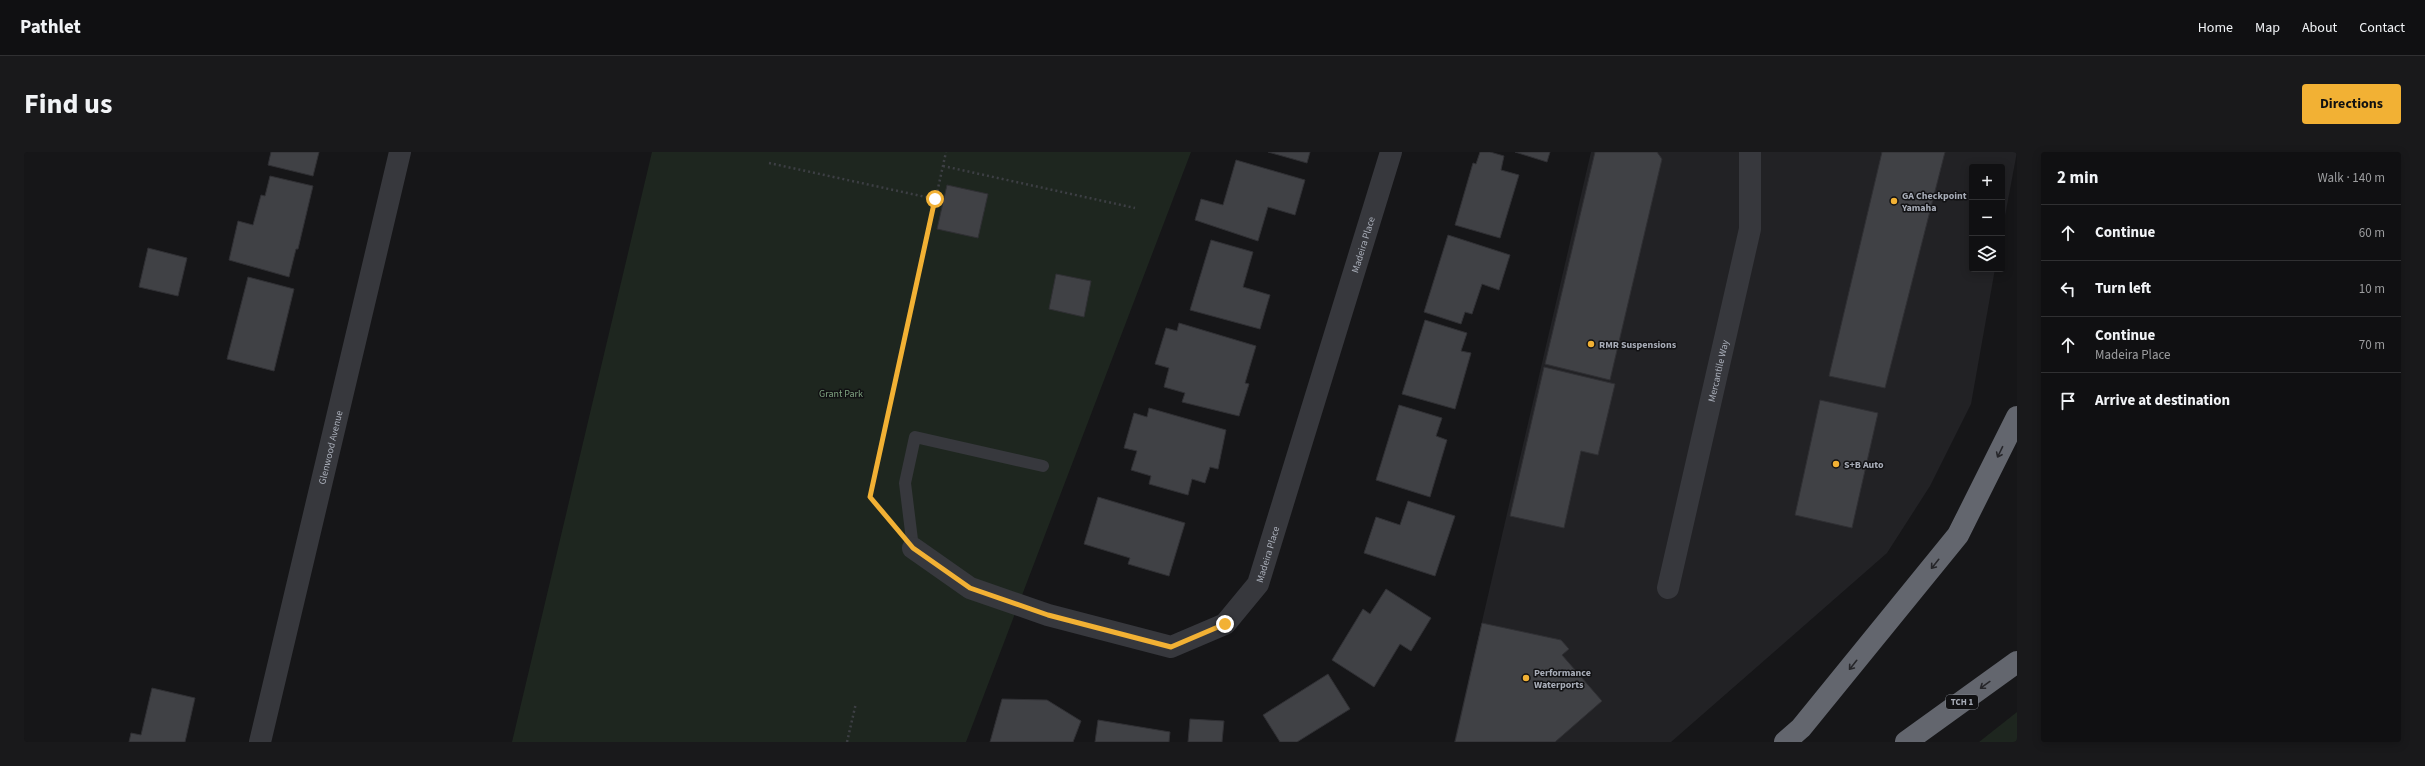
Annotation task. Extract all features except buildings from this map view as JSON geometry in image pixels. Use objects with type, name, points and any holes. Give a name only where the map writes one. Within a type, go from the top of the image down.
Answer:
[{"type":"highway","points":[[1785,742],[1801,728],[1958,536],[2017,417]]},
{"type":"highway","name":"TCH 1","points":[[1906,742],[2017,662]]},
{"type":"street","name":"Glenwood Avenue","points":[[260,742],[400,152]]},
{"type":"street","name":"Madeira Place","points":[[913,548],[970,588],[1048,615],[1171,647],[1225,624],[1258,584],[1391,152]]},
{"type":"street","name":"Mercantile Way","points":[[1668,588],[1750,230],[1750,152]]},
{"type":"lane","points":[[913,548],[905,483],[915,437],[1043,466]]},
{"type":"path","points":[[913,548],[870,497],[946,152]]},
{"type":"path","points":[[769,163],[935,199]]},
{"type":"path","points":[[943,166],[1135,208]]},
{"type":"path","points":[[847,742],[856,703]]},
{"type":"shaded area","points":[[1591,152],[2017,152],[2005,216],[2005,164],[1969,164],[1969,272],[1994,272],[1971,404],[1930,486],[1887,553],[1671,742],[1454,742]]},
{"type":"green space","name":"Grant Park","points":[[652,152],[1191,152],[966,742],[512,742]]},
{"type":"green space","points":[[2017,712],[2017,742],[1979,742]]},
{"type":"place","name":"GA Checkpoint Yamaha","points":[[1894,201]]},
{"type":"place","name":"RMR Suspensions","points":[[1591,344]]},
{"type":"place","name":"S+B Auto","points":[[1836,464]]},
{"type":"place","name":"Performance Waterports","points":[[1526,678]]},
{"type":"route","points":[[935,199],[870,497],[913,548],[970,588],[1048,615],[1171,647],[1225,624]]}]
